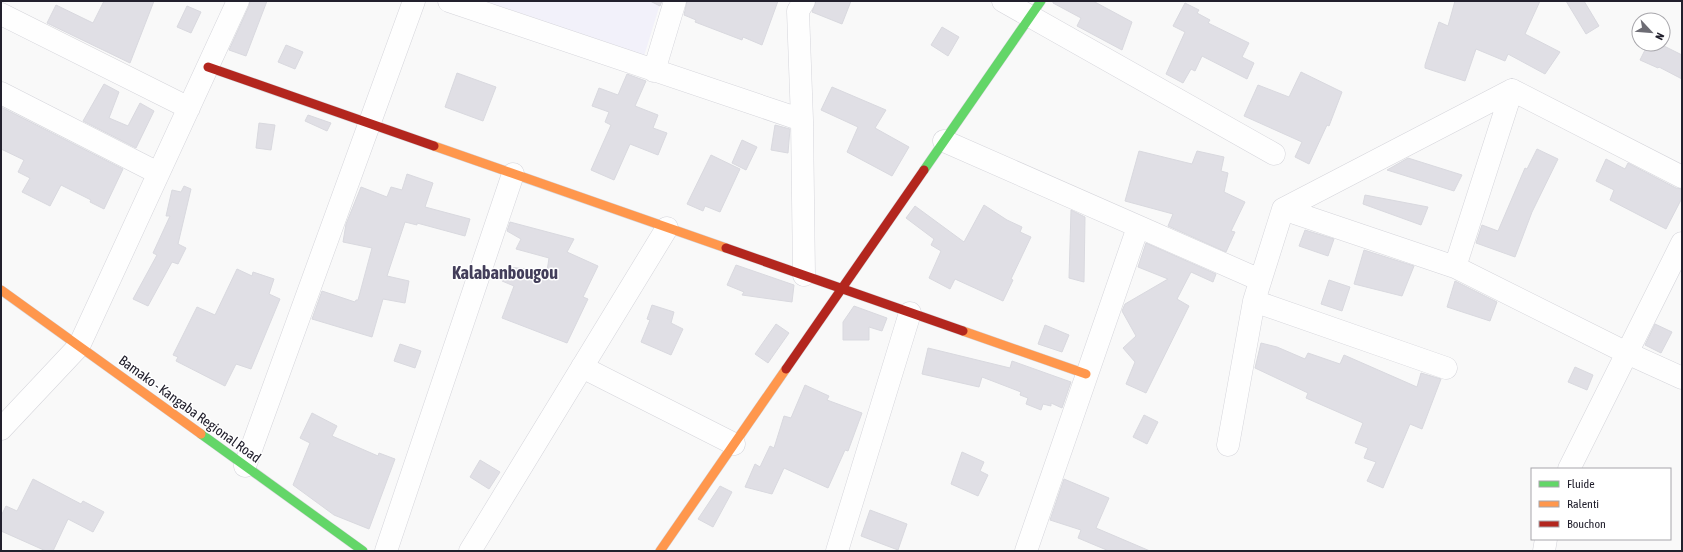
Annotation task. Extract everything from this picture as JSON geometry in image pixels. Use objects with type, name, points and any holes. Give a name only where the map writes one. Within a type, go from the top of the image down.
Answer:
[{"type":"street","points":[[1,429],[79,346],[238,1]]},
{"type":"street","points":[[245,466],[414,1]]},
{"type":"street","points":[[449,1],[802,120]]},
{"type":"street","points":[[654,71],[675,1]]},
{"type":"street","points":[[804,1],[798,11],[802,120],[804,275]]},
{"type":"street","points":[[1003,1],[1036,8],[1274,154]]},
{"type":"street","points":[[660,551],[1036,8]]},
{"type":"street","points":[[1,14],[189,108]]},
{"type":"street","points":[[208,68],[804,275],[841,290],[1086,374]]},
{"type":"street","points":[[1512,90],[1682,177]]},
{"type":"street","points":[[1228,445],[1254,301],[1283,208],[1512,90]]},
{"type":"street","points":[[1455,267],[1512,90]]},
{"type":"street","points":[[1,93],[158,173]]},
{"type":"street","points":[[944,141],[1260,280]]},
{"type":"street","points":[[386,551],[513,174]]},
{"type":"street","points":[[1283,208],[1455,267],[1627,353],[1682,378]]},
{"type":"street","points":[[1026,551],[1138,227]]},
{"type":"street","points":[[470,551],[668,228]]},
{"type":"street","points":[[1570,468],[1682,243]]},
{"type":"street","name":"Bamako - Kangaba Regional Road","points":[[1,290],[362,551]]},
{"type":"street","points":[[1254,301],[1446,368]]},
{"type":"street","points":[[837,551],[910,313]]},
{"type":"street","points":[[582,367],[734,444]]},
{"type":"street","points":[[1544,551],[1546,540]]},
{"type":"shaded area","points":[[485,1],[661,1],[644,56]]},
{"type":"building","points":[[104,1],[154,1],[130,63],[47,23],[56,5],[93,23]]},
{"type":"building","points":[[250,1],[267,1],[246,56],[229,50]]},
{"type":"building","points":[[650,1],[662,1],[660,6]]},
{"type":"building","points":[[687,1],[778,1],[762,45],[743,37],[742,40],[695,22],[696,20],[684,15]]},
{"type":"building","points":[[816,1],[851,1],[842,24],[812,12]]},
{"type":"building","points":[[1053,1],[1093,1],[1132,22],[1122,50],[1077,26],[1081,18],[1053,3]]},
{"type":"building","points":[[1455,1],[1540,1],[1525,34],[1560,52],[1545,74],[1508,54],[1505,61],[1476,49],[1465,81],[1425,68],[1439,22],[1448,26]]},
{"type":"building","points":[[1566,1],[1584,1],[1599,26],[1586,34]]},
{"type":"building","points":[[1185,3],[1199,10],[1197,13],[1210,20],[1208,23],[1249,43],[1242,57],[1254,63],[1247,79],[1202,56],[1195,71],[1191,69],[1183,83],[1166,74],[1185,32],[1173,26]]},
{"type":"building","points":[[187,6],[201,12],[191,33],[177,27]]},
{"type":"building","points":[[942,27],[959,37],[948,56],[931,45]]},
{"type":"building","points":[[286,45],[303,52],[295,69],[278,62]]},
{"type":"building","points":[[1671,50],[1682,55],[1682,79],[1659,67],[1658,68],[1640,60],[1644,52],[1671,52]]},
{"type":"building","points":[[1301,72],[1342,92],[1329,126],[1327,125],[1309,164],[1295,157],[1302,142],[1244,116],[1258,85],[1289,97]]},
{"type":"building","points":[[457,73],[496,87],[483,121],[445,107]]},
{"type":"building","points":[[627,74],[646,81],[635,106],[658,115],[653,128],[667,133],[658,155],[630,144],[614,180],[591,170],[611,125],[605,122],[609,112],[592,106],[599,88],[618,95]]},
{"type":"building","points":[[104,84],[119,92],[109,118],[128,126],[140,103],[154,111],[136,148],[83,121]]},
{"type":"building","points":[[832,87],[886,110],[875,128],[909,147],[892,176],[847,152],[858,127],[821,110]]},
{"type":"building","points":[[1,107],[123,169],[104,209],[90,202],[91,200],[61,185],[50,206],[22,192],[30,178],[18,172],[24,160],[1,149]]},
{"type":"building","points":[[308,115],[331,123],[327,131],[305,121]]},
{"type":"building","points":[[259,123],[275,125],[271,150],[256,148]]},
{"type":"building","points":[[775,125],[790,129],[788,153],[771,150]]},
{"type":"building","points":[[742,140],[757,147],[746,170],[732,163]]},
{"type":"building","points":[[1537,149],[1558,159],[1532,212],[1515,257],[1476,243],[1482,225],[1498,231],[1525,168],[1527,169]]},
{"type":"building","points":[[1139,151],[1192,164],[1197,151],[1224,157],[1221,171],[1228,173],[1224,192],[1245,202],[1231,231],[1235,232],[1226,252],[1168,226],[1173,214],[1125,201]]},
{"type":"building","points":[[711,155],[740,169],[720,212],[705,206],[703,211],[687,204]]},
{"type":"building","points":[[1408,158],[1462,175],[1454,191],[1387,170]]},
{"type":"building","points":[[1606,159],[1625,169],[1628,163],[1676,188],[1682,189],[1682,198],[1666,229],[1610,200],[1614,190],[1596,181]]},
{"type":"building","points":[[407,174],[433,183],[425,207],[470,219],[465,236],[417,223],[417,225],[405,222],[387,276],[409,281],[405,303],[383,299],[372,337],[312,319],[322,291],[355,302],[358,300],[372,248],[343,242],[346,224],[361,187],[387,197],[391,187],[402,190]]},
{"type":"building","points":[[184,186],[191,189],[178,244],[186,248],[178,264],[172,262],[148,306],[133,299],[157,255],[153,253],[170,216],[166,216],[172,190],[181,192]]},
{"type":"building","points":[[1365,195],[1428,207],[1421,225],[1363,204]]},
{"type":"building","points":[[984,205],[1007,220],[1022,227],[1020,232],[1031,237],[1011,279],[1013,280],[1003,301],[955,279],[950,289],[929,278],[941,251],[931,245],[934,239],[906,218],[915,206],[964,242]]},
{"type":"building","points":[[1071,210],[1085,217],[1084,282],[1069,278]]},
{"type":"building","points":[[510,222],[574,239],[567,252],[598,266],[583,297],[588,299],[567,343],[502,318],[514,286],[502,281],[508,267],[547,271],[549,258],[516,249],[521,239],[507,231]]},
{"type":"building","points":[[1305,230],[1334,239],[1328,256],[1299,246]]},
{"type":"building","points":[[1146,243],[1216,274],[1213,282],[1191,272],[1177,299],[1189,306],[1146,393],[1126,384],[1135,362],[1123,348],[1136,336],[1122,311],[1125,304],[1168,279],[1138,267]]},
{"type":"building","points":[[1364,250],[1414,266],[1402,296],[1354,284]]},
{"type":"building","points":[[736,265],[794,285],[792,302],[742,295],[744,292],[727,285]]},
{"type":"building","points":[[237,269],[252,276],[253,272],[274,279],[269,294],[280,299],[251,369],[236,364],[225,386],[176,361],[178,357],[173,355],[197,307],[215,315]]},
{"type":"building","points":[[1329,280],[1350,287],[1342,311],[1321,304]]},
{"type":"building","points":[[1455,281],[1497,302],[1490,321],[1447,307]]},
{"type":"building","points":[[652,305],[674,312],[671,323],[683,329],[671,355],[641,342],[650,320],[647,319]]},
{"type":"building","points":[[854,306],[887,318],[882,331],[869,327],[869,340],[843,340],[843,322]]},
{"type":"building","points":[[776,324],[789,333],[768,363],[755,354]]},
{"type":"building","points":[[1655,324],[1672,332],[1661,353],[1645,345]]},
{"type":"building","points":[[1045,325],[1069,335],[1062,352],[1038,344]]},
{"type":"building","points":[[1261,343],[1277,347],[1305,359],[1308,353],[1340,364],[1344,355],[1417,387],[1421,373],[1441,379],[1422,429],[1410,424],[1383,488],[1367,481],[1376,462],[1364,458],[1368,448],[1355,443],[1363,423],[1306,398],[1308,393],[1255,368]]},
{"type":"building","points":[[400,344],[421,351],[415,368],[394,361]]},
{"type":"building","points":[[928,348],[1010,368],[1012,361],[1071,382],[1062,408],[1051,403],[1051,406],[1043,404],[1041,410],[1026,404],[1028,398],[1020,395],[1021,392],[982,377],[979,387],[922,374]]},
{"type":"building","points":[[1575,367],[1593,375],[1587,390],[1568,382]]},
{"type":"building","points":[[805,385],[829,396],[827,400],[862,413],[848,451],[845,450],[828,488],[784,468],[772,494],[745,487],[755,464],[760,467],[770,446],[774,448],[784,416],[791,418]]},
{"type":"building","points":[[312,413],[337,426],[332,436],[378,456],[379,453],[395,459],[369,529],[334,515],[293,485],[310,443],[300,438]]},
{"type":"building","points":[[1144,415],[1158,422],[1147,444],[1133,437]]},
{"type":"building","points":[[962,452],[984,462],[980,471],[988,475],[978,496],[951,484]]},
{"type":"building","points":[[480,460],[500,472],[489,489],[470,477]]},
{"type":"building","points":[[33,479],[81,504],[83,501],[104,512],[93,532],[68,519],[53,551],[46,551],[1,531],[1,516],[6,506],[17,511]]},
{"type":"building","points":[[1064,479],[1109,498],[1096,528],[1150,551],[1109,551],[1078,538],[1081,530],[1050,520]]},
{"type":"building","points":[[720,486],[732,492],[713,527],[698,519]]},
{"type":"building","points":[[870,510],[907,524],[898,550],[861,536]]},
{"type":"traffic: fast","points":[[924,170],[1041,1]]},
{"type":"traffic: fast","points":[[201,434],[363,551]]},
{"type":"traffic: slow","points":[[434,146],[726,248]]},
{"type":"traffic: slow","points":[[1,290],[201,434]]},
{"type":"traffic: slow","points":[[963,331],[1086,374]]},
{"type":"traffic: slow","points":[[660,551],[786,369]]},
{"type":"traffic: jam","points":[[208,67],[434,146]]},
{"type":"traffic: jam","points":[[786,369],[924,170]]},
{"type":"traffic: jam","points":[[726,248],[963,331]]},
{"type":"district","name":"Kalabanbougou","points":[[505,272]]}]
